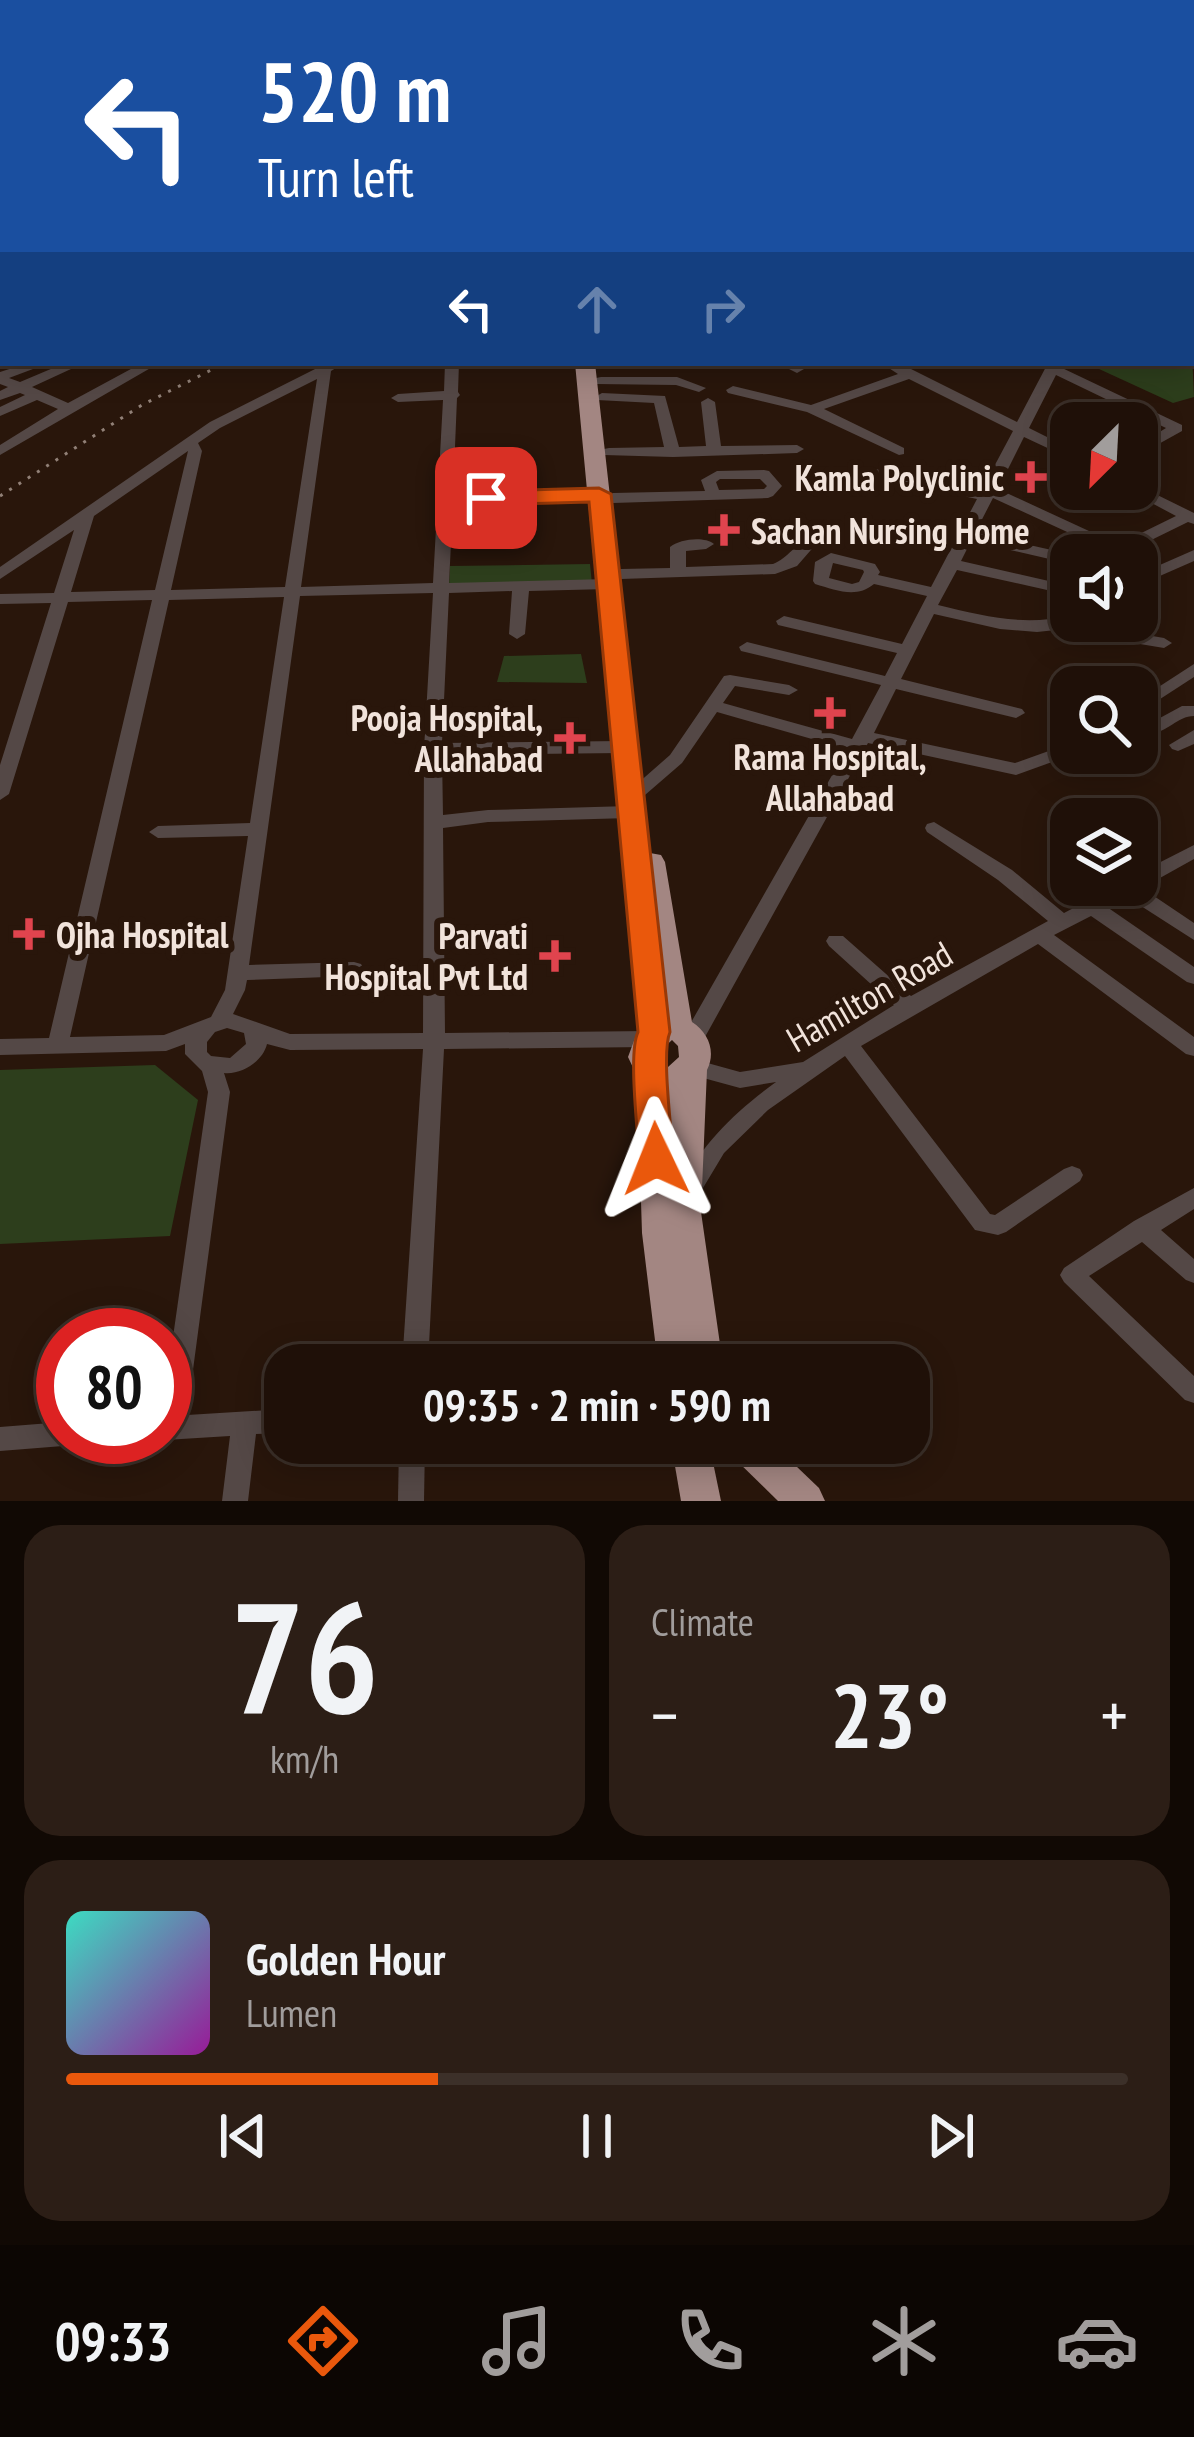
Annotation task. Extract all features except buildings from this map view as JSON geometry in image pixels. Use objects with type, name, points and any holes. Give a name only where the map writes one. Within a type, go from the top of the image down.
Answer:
[{"type":"highway","points":[[597,376],[609,452],[606,496]]},
{"type":"highway","points":[[597,376],[633,801]]},
{"type":"highway","points":[[615,579],[622,747],[673,1050],[684,1212],[701,1344]]},
{"type":"highway","points":[[673,1050],[660,1233],[674,1344]]},
{"type":"highway","points":[[694,1464],[701,1501]]},
{"type":"highway","points":[[767,1464],[805,1501]]},
{"type":"street","points":[[0,378],[33,366]]},
{"type":"street","points":[[0,412],[66,366]]},
{"type":"street","points":[[69,366],[104,387]]},
{"type":"street","points":[[0,451],[147,366]]},
{"type":"street","points":[[0,574],[190,441],[329,366]]},
{"type":"street","points":[[187,1308],[219,1092],[232,1049],[290,592],[331,366]]},
{"type":"street","points":[[416,1344],[434,1039],[431,823],[452,366]]},
{"type":"street","points":[[659,366],[663,381]]},
{"type":"street","points":[[894,366],[1050,444]]},
{"type":"street","points":[[673,1050],[860,741],[1054,366],[1125,402]]},
{"type":"street","points":[[812,409],[910,374]]},
{"type":"street","points":[[597,376],[663,381],[704,395],[714,452]]},
{"type":"street","points":[[597,376],[660,399],[673,453]]},
{"type":"street","points":[[0,378],[68,408]]},
{"type":"street","points":[[733,390],[812,409],[899,451]]},
{"type":"street","points":[[0,396],[30,391]]},
{"type":"street","points":[[398,398],[453,395]]},
{"type":"street","points":[[1158,418],[1177,428],[1158,439]]},
{"type":"street","points":[[58,1045],[163,595],[194,451],[190,441]]},
{"type":"street","points":[[609,452],[797,449]]},
{"type":"street","points":[[871,472],[986,493],[1113,548],[1191,517]]},
{"type":"street","points":[[448,500],[706,494],[704,515]]},
{"type":"street","points":[[1158,500],[1191,517]]},
{"type":"street","points":[[0,794],[7,747],[62,598],[87,513]]},
{"type":"street","points":[[965,535],[1050,554]]},
{"type":"street","points":[[0,599],[520,586],[775,569],[791,562],[809,543]]},
{"type":"street","points":[[678,573],[678,548],[706,544]]},
{"type":"street","points":[[1158,571],[1194,554]]},
{"type":"street","points":[[953,564],[1050,586]]},
{"type":"street","points":[[868,578],[1009,624],[1050,623]]},
{"type":"street","points":[[517,634],[520,586]]},
{"type":"street","points":[[784,621],[905,650]]},
{"type":"street","points":[[1158,642],[1164,643]]},
{"type":"street","points":[[747,647],[1016,713]]},
{"type":"street","points":[[1158,694],[1194,669]]},
{"type":"street","points":[[431,823],[633,801],[676,759],[730,680],[789,690]]},
{"type":"street","points":[[717,707],[860,741],[1016,770],[1050,757]]},
{"type":"street","points":[[1158,726],[1182,711],[1194,711]]},
{"type":"street","points":[[434,749],[622,747]]},
{"type":"street","points":[[934,828],[1005,875],[1062,922]]},
{"type":"street","points":[[158,832],[258,829]]},
{"type":"street","name":"Hamilton Road","points":[[1158,871],[1194,851]]},
{"type":"street","points":[[1158,905],[1194,934]]},
{"type":"street","points":[[1094,907],[1194,977]]},
{"type":"street","name":"Hamilton Road","points":[[684,1212],[696,1174],[724,1137],[804,1068],[1094,907]]},
{"type":"street","points":[[1041,936],[1194,1048]]},
{"type":"street","points":[[836,941],[911,1008]]},
{"type":"street","points":[[237,982],[354,969]]},
{"type":"street","points":[[232,1049],[196,1040],[213,1024],[237,982]]},
{"type":"street","points":[[166,1043],[213,1024]]},
{"type":"street","points":[[213,1024],[232,1049]]},
{"type":"street","points":[[0,1047],[166,1043],[232,1049],[290,1042],[434,1039],[673,1050],[740,1080],[804,1068]]},
{"type":"street","points":[[847,1043],[983,1223],[998,1226],[1072,1174]]},
{"type":"street","points":[[1194,1197],[1072,1275],[1194,1392]]},
{"type":"street","points":[[1142,1228],[1194,1273]]},
{"type":"street","points":[[192,1426],[264,1422]]},
{"type":"street","points":[[235,1501],[244,1423]]},
{"type":"street","points":[[0,1439],[36,1437]]},
{"type":"street","points":[[411,1501],[412,1464]]},
{"type":"green space","points":[[1093,366],[1193,366],[1194,397],[1173,403]]},
{"type":"green space","points":[[590,564],[592,584],[449,586],[450,566]]},
{"type":"green space","points":[[581,654],[587,683],[497,682],[504,656]]},
{"type":"green space","points":[[155,1065],[198,1100],[170,1236],[0,1244],[0,1070]]},
{"type":"railway","points":[[0,496],[142,405],[219,366]]},
{"type":"place","name":"Kamla Polyclinic","points":[[1031,477]]},
{"type":"place","name":"Sachan Nursing Home","points":[[724,530]]},
{"type":"place","name":"Rama Hospital, Allahabad","points":[[830,713]]},
{"type":"place","name":"Pooja Hospital, Allahabad","points":[[570,738]]},
{"type":"place","name":"Ojha Hospital","points":[[29,934]]},
{"type":"place","name":"Parvati Hospital Pvt Ltd","points":[[555,956]]},
{"type":"route","points":[[486,498],[599,494],[654,1032],[647,1046],[653,1073],[656,1159]]}]
